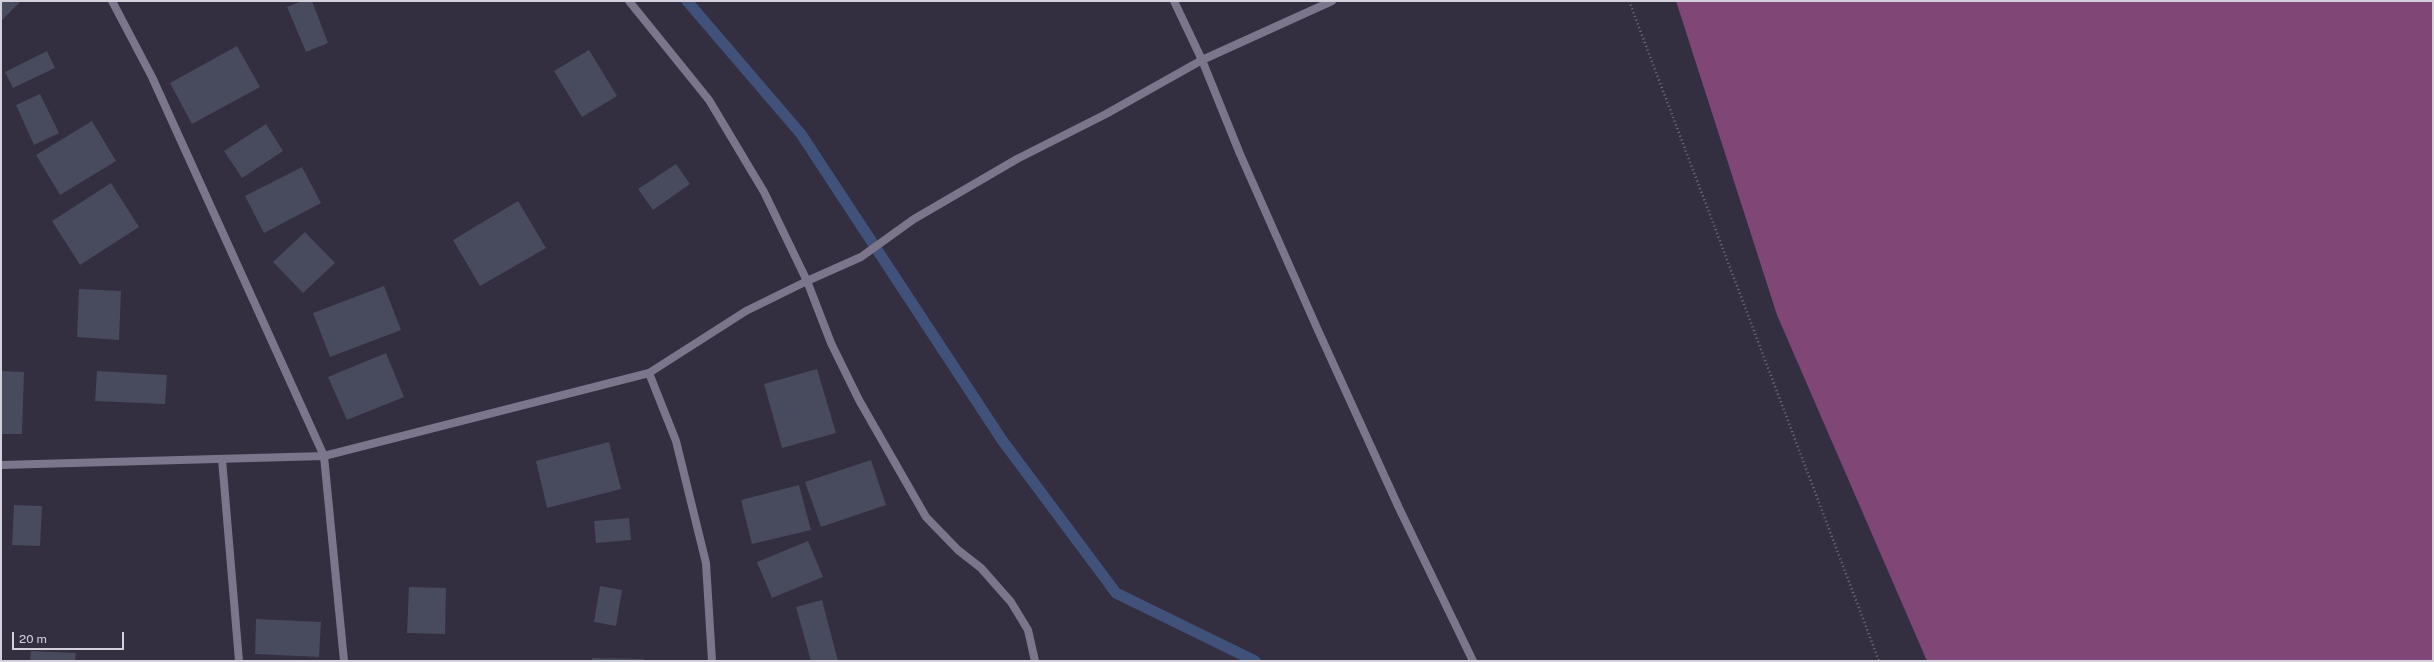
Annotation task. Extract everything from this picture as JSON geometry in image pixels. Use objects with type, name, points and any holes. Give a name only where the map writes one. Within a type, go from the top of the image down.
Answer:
[{"type":"street","points":[[112,1],[152,78],[324,456],[344,661]]},
{"type":"street","points":[[630,1],[710,100],[764,192],[807,280],[831,343],[859,400],[926,517],[958,550],[981,568],[1011,602],[1028,630],[1035,661]]},
{"type":"street","points":[[1174,1],[1202,60],[1240,154],[1317,328],[1399,508],[1473,661]]},
{"type":"street","points":[[1,465],[324,456],[649,374],[746,311],[807,280],[861,257],[914,219],[1017,159],[1106,114],[1202,60],[1332,1]]},
{"type":"street","points":[[649,374],[676,441],[706,563],[712,661]]},
{"type":"street","points":[[222,459],[239,661]]},
{"type":"path","points":[[1629,1],[1879,661]]},
{"type":"shaded area","points":[[1676,1],[2433,1],[2433,661],[1927,661],[1777,315]]},
{"type":"building","points":[[1,1],[21,1],[1,21]]},
{"type":"building","points":[[302,1],[312,1],[328,43],[306,52],[287,7]]},
{"type":"building","points":[[237,46],[260,87],[192,124],[170,83]]},
{"type":"building","points":[[589,50],[617,96],[582,117],[554,71]]},
{"type":"building","points":[[47,51],[55,68],[13,88],[5,72]]},
{"type":"building","points":[[40,94],[59,133],[34,145],[16,105]]},
{"type":"building","points":[[92,121],[116,161],[60,195],[36,155]]},
{"type":"building","points":[[266,124],[283,151],[242,178],[224,151]]},
{"type":"building","points":[[676,164],[690,184],[653,210],[638,189]]},
{"type":"building","points":[[302,167],[321,203],[264,233],[245,196]]},
{"type":"building","points":[[111,183],[139,227],[80,265],[52,221]]},
{"type":"building","points":[[518,201],[546,248],[480,286],[453,240]]},
{"type":"building","points":[[305,232],[335,263],[303,293],[273,262]]},
{"type":"building","points":[[384,286],[401,330],[330,357],[313,313]]},
{"type":"building","points":[[79,289],[121,291],[119,340],[77,337]]},
{"type":"building","points":[[386,353],[404,397],[347,420],[328,377]]},
{"type":"building","points":[[817,369],[836,433],[782,448],[764,384]]},
{"type":"building","points":[[1,371],[24,372],[22,434],[1,434]]},
{"type":"building","points":[[97,371],[167,375],[165,404],[95,401]]},
{"type":"building","points":[[609,442],[621,489],[547,508],[536,461]]},
{"type":"building","points":[[871,460],[886,505],[821,527],[805,482]]},
{"type":"building","points":[[799,485],[811,530],[752,544],[741,500]]},
{"type":"building","points":[[14,505],[42,506],[40,546],[12,545]]},
{"type":"building","points":[[629,518],[631,540],[596,543],[594,521]]},
{"type":"building","points":[[808,541],[823,577],[772,598],[757,562]]},
{"type":"building","points":[[600,586],[622,590],[616,626],[594,622]]},
{"type":"building","points":[[409,587],[446,588],[445,634],[407,633]]},
{"type":"building","points":[[822,600],[838,661],[811,661],[796,607]]},
{"type":"building","points":[[256,619],[321,622],[319,657],[255,654]]},
{"type":"building","points":[[31,651],[76,653],[75,661],[30,661]]},
{"type":"building","points":[[592,658],[644,659],[644,661],[592,661]]},
{"type":"waterway","points":[[687,1],[801,134],[1002,440],[1116,593],[1255,661]]}]
